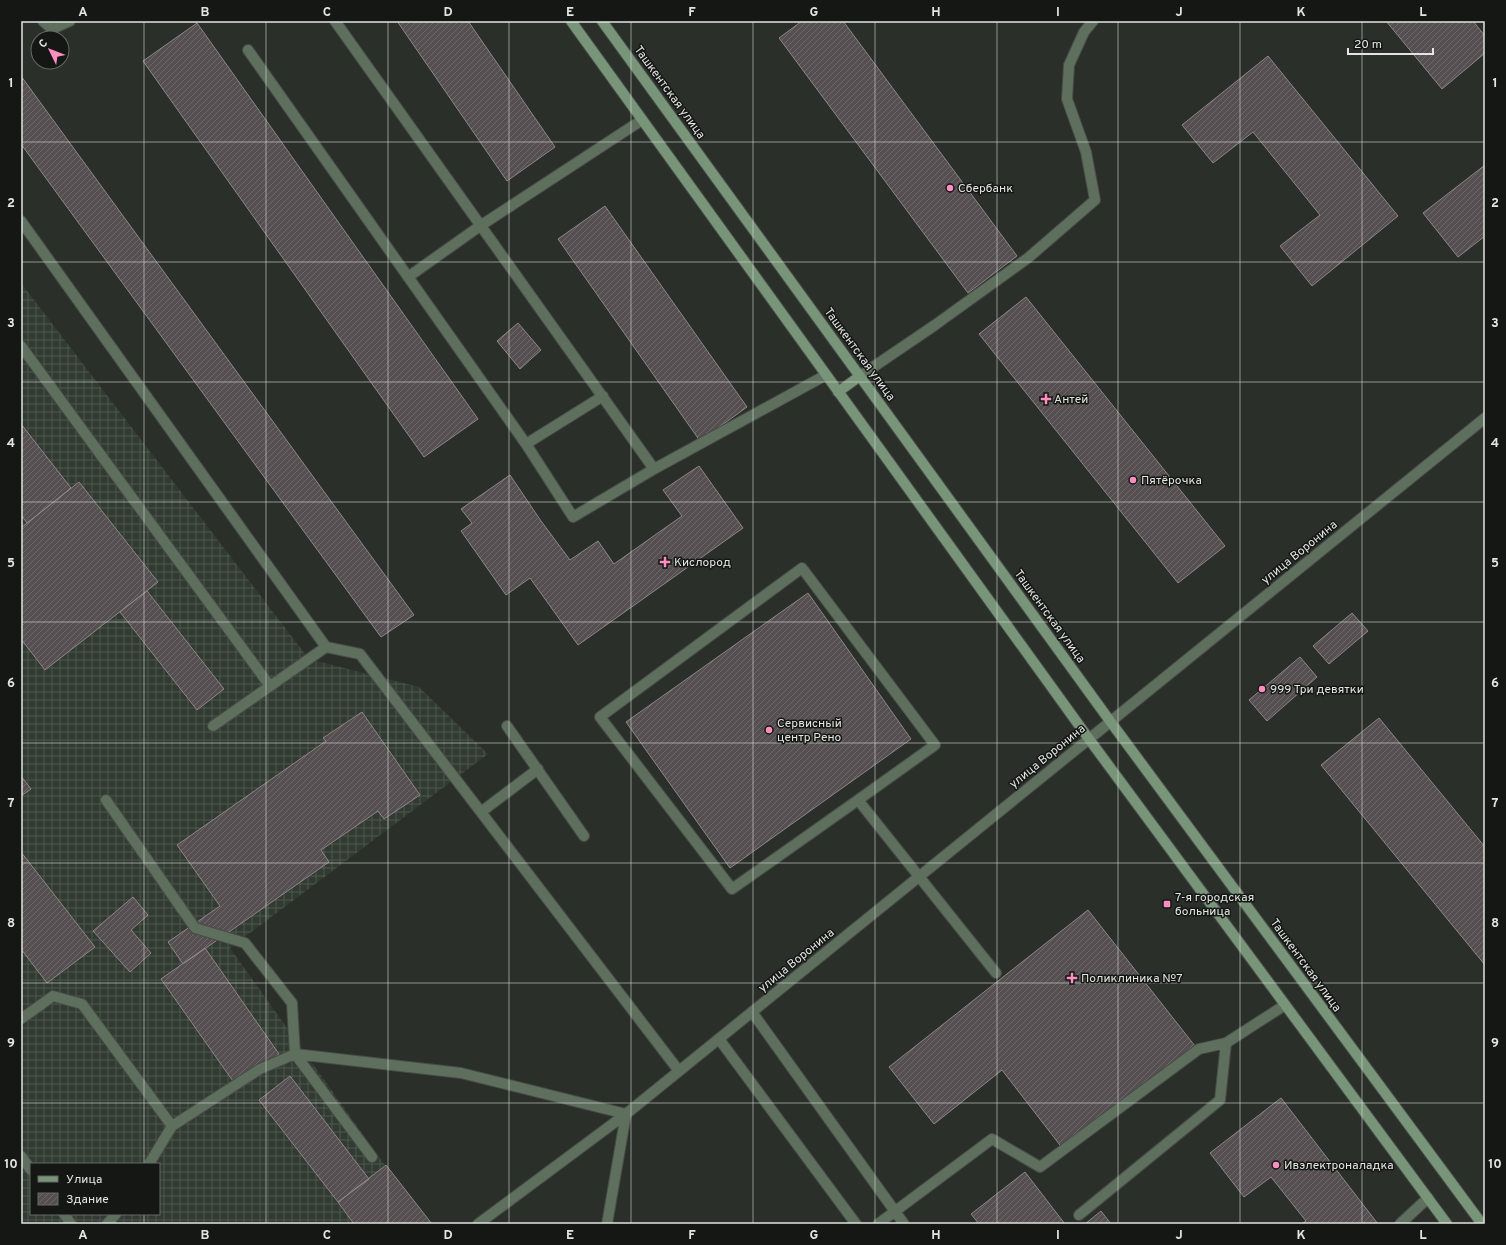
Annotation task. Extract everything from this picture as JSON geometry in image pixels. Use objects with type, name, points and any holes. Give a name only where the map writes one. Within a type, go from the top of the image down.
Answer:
[{"type":"main road","points":[[571,21],[1089,739],[1447,1224]]},
{"type":"main road","name":"Ташкентская улица","points":[[602,21],[1110,721],[1482,1224]]},
{"type":"main road","points":[[838,392],[860,376]]},
{"type":"street","points":[[44,21],[52,29],[70,21]]},
{"type":"street","points":[[335,21],[654,469]]},
{"type":"street","points":[[860,376],[935,325],[1028,258],[1095,200],[1086,152],[1067,99],[1069,65],[1084,32],[1093,21]]},
{"type":"street","points":[[248,50],[526,444],[573,517],[654,469],[826,376]]},
{"type":"street","points":[[408,277],[480,226],[642,120]]},
{"type":"street","points":[[21,221],[326,647],[360,654],[679,1071]]},
{"type":"street","points":[[21,346],[270,686]]},
{"type":"street","points":[[526,444],[603,396]]},
{"type":"street","name":"улица Воронина","points":[[478,1224],[626,1114],[1485,418]]},
{"type":"street","points":[[802,568],[935,745],[858,800],[732,889],[600,717],[802,568]]},
{"type":"street","points":[[214,726],[326,647]]},
{"type":"street","points":[[507,726],[584,836]]},
{"type":"street","points":[[481,812],[538,770]]},
{"type":"street","points":[[106,800],[195,928],[245,943],[292,1003],[295,1054],[372,1157]]},
{"type":"street","points":[[858,800],[996,973]]},
{"type":"street","points":[[21,1019],[53,996],[82,1004],[172,1126]]},
{"type":"street","points":[[878,1224],[992,1139],[1040,1167],[1199,1049],[1226,1043],[1285,1005]]},
{"type":"street","points":[[752,1012],[904,1224]]},
{"type":"street","points":[[719,1039],[856,1224]]},
{"type":"street","points":[[1078,1216],[1220,1100],[1226,1043]]},
{"type":"street","points":[[149,1163],[172,1126],[260,1069],[295,1054],[461,1073],[626,1114],[607,1224]]},
{"type":"street","points":[[21,1156],[30,1169]]},
{"type":"street","points":[[1400,1224],[1428,1198]]},
{"type":"street","points":[[65,1215],[71,1224]]},
{"type":"street","points":[[107,1224],[115,1215]]},
{"type":"shaded area","points":[[21,283],[309,659],[419,687],[488,754],[230,948],[427,1224],[21,1224]]},
{"type":"building","points":[[397,21],[468,21],[555,147],[507,181]]},
{"type":"building","points":[[802,21],[843,21],[1017,256],[968,293],[779,38]]},
{"type":"building","points":[[1386,21],[1473,21],[1485,36],[1485,53],[1442,89]]},
{"type":"building","points":[[197,23],[478,419],[424,457],[143,61]]},
{"type":"building","points":[[1268,56],[1398,216],[1312,286],[1280,246],[1320,215],[1253,132],[1213,163],[1182,125]]},
{"type":"building","points":[[21,76],[414,615],[381,637],[21,144]]},
{"type":"building","points":[[1485,165],[1485,236],[1458,257],[1423,213]]},
{"type":"building","points":[[605,206],[747,407],[700,441],[558,239]]},
{"type":"building","points":[[1026,297],[1225,546],[1178,583],[979,334]]},
{"type":"building","points":[[518,323],[541,350],[520,369],[497,341]]},
{"type":"building","points":[[21,424],[71,488],[27,523],[21,515]]},
{"type":"building","points":[[699,466],[743,528],[578,645],[530,578],[506,595],[461,531],[472,523],[461,509],[510,475],[541,521],[570,560],[598,541],[614,564],[682,516],[663,490]]},
{"type":"building","points":[[79,482],[158,582],[45,670],[21,639],[21,528]]},
{"type":"building","points":[[147,591],[224,689],[197,710],[120,612]]},
{"type":"building","name":"Сервисный центр Рено","points":[[808,593],[911,739],[730,868],[626,722]]},
{"type":"building","points":[[1352,613],[1368,631],[1329,664],[1313,646]]},
{"type":"building","points":[[1300,657],[1317,677],[1267,721],[1249,700]]},
{"type":"building","points":[[362,712],[420,795],[384,819],[378,811],[321,850],[329,862],[183,964],[168,942],[220,906],[177,845],[326,741],[323,738]]},
{"type":"building","points":[[1379,718],[1485,847],[1485,965],[1321,765]]},
{"type":"building","points":[[21,776],[31,789],[21,796]]},
{"type":"building","points":[[21,852],[95,947],[47,983],[21,949]]},
{"type":"building","points":[[133,897],[148,915],[131,930],[151,953],[130,972],[93,931]]},
{"type":"building","name":"Поликлиника №7","points":[[1088,910],[1195,1046],[1063,1149],[1002,1070],[934,1124],[889,1067]]},
{"type":"building","points":[[205,948],[279,1054],[235,1084],[161,979]]},
{"type":"building","points":[[290,1076],[369,1179],[338,1202],[259,1100]]},
{"type":"building","name":"Ивэлектроналадка","points":[[1281,1098],[1378,1224],[1301,1224],[1306,1221],[1271,1177],[1244,1197],[1210,1153]]},
{"type":"building","points":[[386,1165],[432,1224],[354,1224],[338,1202]]},
{"type":"building","points":[[1025,1172],[1065,1224],[979,1224],[971,1214]]},
{"type":"building","points":[[1101,1211],[1111,1224],[1085,1224]]},
{"type":"place","name":"Сбербанк","points":[[950,188]]},
{"type":"place","name":"Антей","points":[[1046,399]]},
{"type":"place","name":"Пятёрочка","points":[[1133,480]]},
{"type":"place","name":"Кислород","points":[[665,562]]},
{"type":"place","name":"999 Три девятки","points":[[1262,689]]},
{"type":"place","name":"Сервисный центр Рено","points":[[769,730]]},
{"type":"place","name":"7-я городская больница","points":[[1167,904]]},
{"type":"place","name":"Поликлиника №7","points":[[1072,978]]},
{"type":"place","name":"Ивэлектроналадка","points":[[1276,1165]]}]
